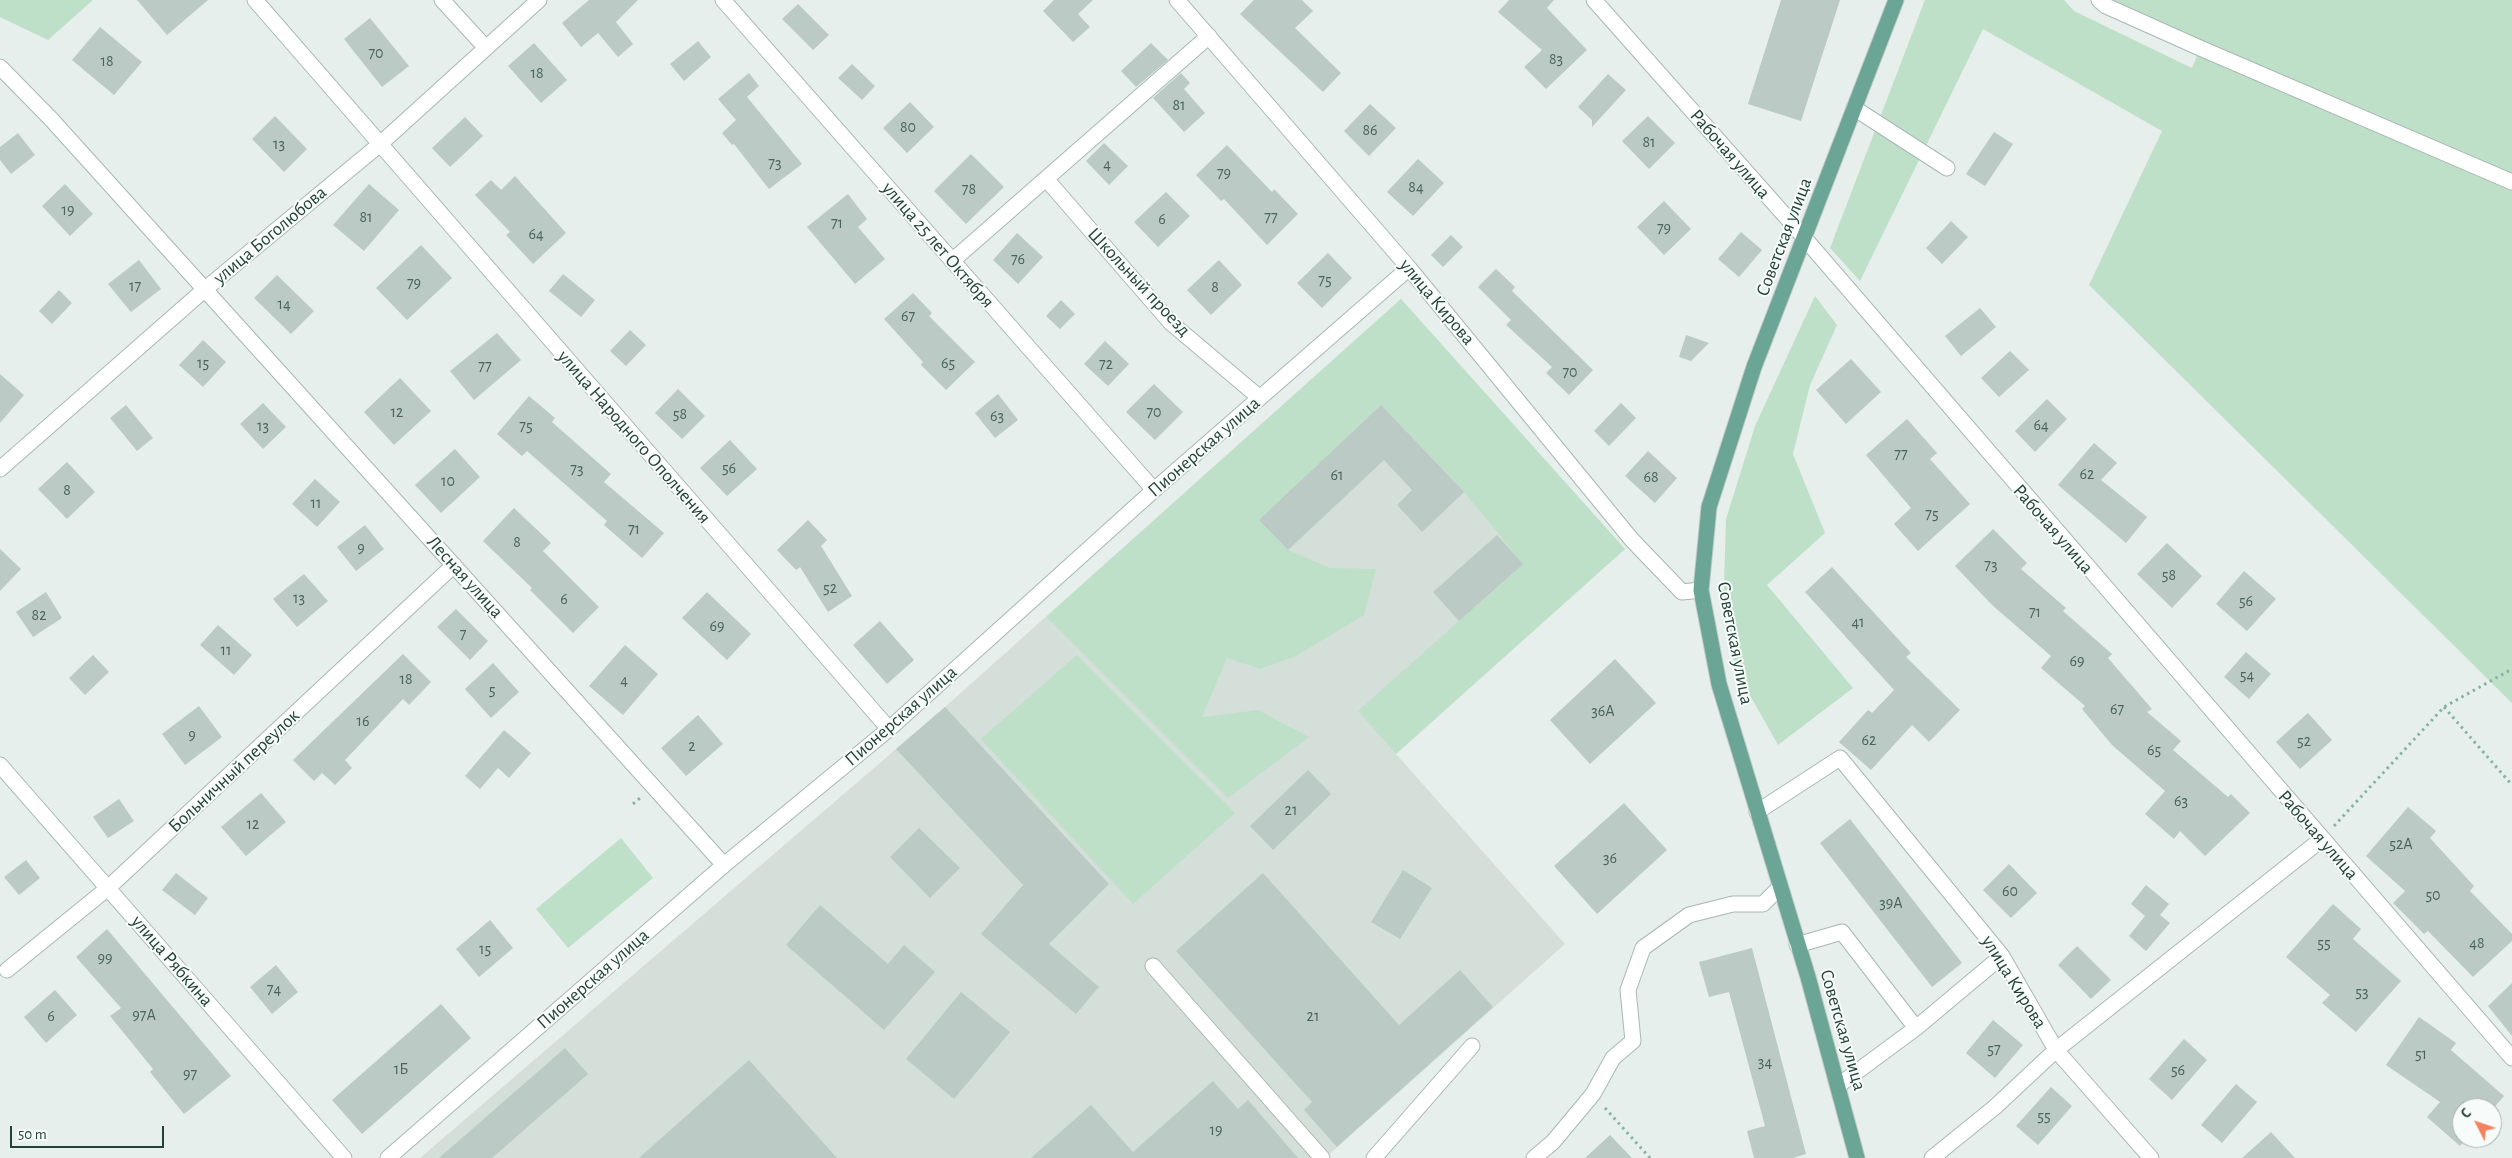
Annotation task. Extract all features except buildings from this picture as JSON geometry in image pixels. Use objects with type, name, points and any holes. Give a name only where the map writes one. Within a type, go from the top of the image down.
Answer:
[{"type":"main road","name":"Советская улица","points":[[1857,1158],[1839,1086],[1719,684],[1701,590],[1709,507],[1754,366],[1896,0]]},
{"type":"street","name":"улица Народного Ополчения","points":[[255,0],[889,730]]},
{"type":"street","points":[[442,0],[486,48]]},
{"type":"street","name":"улица Боголюбова","points":[[0,469],[204,290],[379,145],[539,0]]},
{"type":"street","name":"улица 25 лет Октября","points":[[723,0],[1154,490]]},
{"type":"street","name":"улица Кирова","points":[[1178,0],[1409,268],[1632,540],[1682,592],[1701,590]]},
{"type":"street","name":"Рабочая улица","points":[[1594,0],[2512,1058]]},
{"type":"street","points":[[2099,0],[2106,6],[2183,40],[2512,182]]},
{"type":"street","points":[[952,261],[1047,180],[1209,36]]},
{"type":"street","name":"Лесная улица","points":[[0,67],[51,119],[724,865]]},
{"type":"street","points":[[1854,108],[1947,168]]},
{"type":"street","name":"Школьный проезд","points":[[1047,180],[1171,323],[1260,398]]},
{"type":"street","name":"Пионерская улица","points":[[388,1158],[724,865],[889,730],[1154,490],[1409,268]]},
{"type":"street","name":"Больничный переулок","points":[[7,970],[108,888],[454,565]]},
{"type":"street","name":"улица Кирова","points":[[1757,812],[1840,758],[2002,956],[2056,1050],[2151,1158]]},
{"type":"street","name":"улица Рябкина","points":[[0,765],[344,1158]]},
{"type":"street","points":[[1932,1158],[1995,1107],[2056,1050],[2322,839]]},
{"type":"street","points":[[1534,1158],[1553,1142],[1593,1094],[1613,1058],[1633,1040],[1628,990],[1643,948],[1689,915],[1733,904],[1763,904],[1780,887]]},
{"type":"street","points":[[1797,945],[1842,932],[1916,1028]]},
{"type":"street","points":[[1839,1086],[1916,1028],[2002,956]]},
{"type":"street","points":[[1153,966],[1322,1158]]},
{"type":"street","points":[[1374,1158],[1472,1046]]},
{"type":"path","points":[[2322,839],[2444,707],[2512,669]]},
{"type":"path","points":[[2444,707],[2512,785]]},
{"type":"path","points":[[1593,1094],[1650,1158]]},
{"type":"shaded area","points":[[1401,299],[1625,549],[1396,754],[1565,944],[1325,1158],[420,1158],[945,707]]},
{"type":"green space","points":[[0,0],[93,0],[48,40],[0,17]]},
{"type":"green space","points":[[1925,0],[2064,0],[2074,11],[2192,68],[2200,48],[2099,0],[2512,0],[2512,703],[2089,285],[2162,131],[1983,29],[1860,281],[1830,248]]},
{"type":"green space","points":[[1815,296],[1837,325],[1810,385],[1793,454],[1825,533],[1767,585],[1853,688],[1778,745],[1738,674],[1723,617],[1726,519],[1755,426]]},
{"type":"green space","points":[[1401,299],[1625,549],[1396,754],[1358,711],[1523,564],[1464,492],[1381,405],[1259,520],[1288,550],[1330,568],[1376,569],[1364,615],[1296,656],[1260,669],[1227,658],[1202,717],[1258,710],[1309,737],[1228,798],[1046,617]]},
{"type":"green space","points":[[1077,655],[1235,813],[1133,904],[981,739]]},
{"type":"green space","points":[[621,838],[653,878],[568,948],[536,909]]}]
